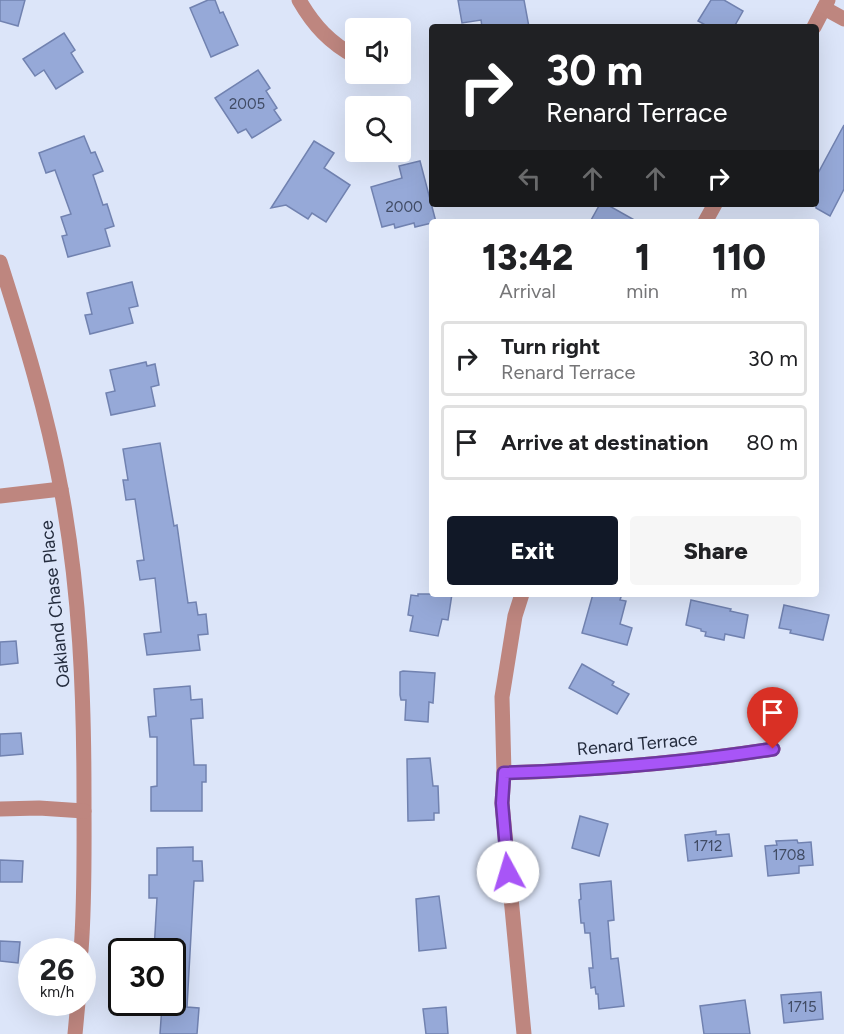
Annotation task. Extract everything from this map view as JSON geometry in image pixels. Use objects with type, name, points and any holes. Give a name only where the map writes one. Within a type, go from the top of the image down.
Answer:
[{"type":"street","points":[[299,0],[323,35],[345,51]]},
{"type":"street","points":[[816,24],[826,4],[844,19]]},
{"type":"street","name":"Oakland Chase Place","points":[[0,262],[45,414],[72,556],[80,628],[84,700],[81,938]]},
{"type":"street","points":[[0,496],[61,489]]},
{"type":"street","points":[[521,597],[515,616],[502,697],[504,773],[502,803],[524,1034]]},
{"type":"street","name":"Renard Terrace","points":[[504,773],[549,772],[713,758],[773,749]]},
{"type":"street","points":[[0,809],[39,808],[84,811]]},
{"type":"street","points":[[75,1034],[77,1016]]},
{"type":"building","points":[[0,0],[25,0],[18,26],[0,21]]},
{"type":"building","points":[[208,0],[215,0],[220,13],[223,12],[238,45],[211,57],[190,8]]},
{"type":"building","points":[[458,0],[524,0],[528,24],[482,24],[481,20],[462,23]]},
{"type":"building","points":[[711,0],[724,0],[743,11],[736,24],[704,24],[698,21]]},
{"type":"building","points":[[64,33],[75,50],[71,53],[83,72],[56,89],[44,70],[35,76],[23,59]]},
{"type":"building","points":[[258,70],[270,88],[266,91],[277,108],[274,110],[281,120],[252,138],[246,129],[238,133],[215,98]]},
{"type":"building","points":[[844,125],[844,189],[830,216],[816,208],[819,207],[819,171]]},
{"type":"building","points":[[84,136],[91,153],[95,152],[103,171],[93,175],[103,205],[107,204],[114,226],[105,229],[110,246],[68,257],[62,236],[67,235],[61,217],[71,214],[55,170],[46,173],[39,153]]},
{"type":"building","points":[[314,141],[334,153],[324,168],[350,185],[326,222],[312,213],[308,219],[286,205],[271,208]]},
{"type":"building","points":[[420,161],[429,195],[429,207],[432,207],[435,219],[429,219],[429,224],[415,227],[414,223],[395,228],[394,224],[382,227],[371,187],[402,178],[399,166]]},
{"type":"building","points":[[598,207],[611,207],[633,219],[592,219]]},
{"type":"building","points":[[132,282],[138,306],[129,308],[133,323],[90,334],[85,315],[92,314],[87,293]]},
{"type":"building","points":[[146,362],[147,366],[155,364],[159,385],[151,387],[155,406],[111,415],[106,393],[115,391],[110,370]]},
{"type":"building","points":[[160,443],[174,526],[177,525],[188,603],[196,602],[198,615],[206,614],[208,634],[198,635],[200,650],[147,655],[144,634],[161,632],[155,578],[140,580],[137,561],[144,560],[135,499],[126,500],[123,480],[128,480],[123,449]]},
{"type":"building","points":[[418,594],[429,594],[429,597],[452,597],[448,620],[442,619],[438,636],[410,631],[413,616],[408,615],[411,595],[418,596]]},
{"type":"building","points":[[592,597],[621,597],[620,600],[626,601],[620,624],[632,628],[627,645],[582,633]]},
{"type":"building","points":[[691,600],[748,615],[744,638],[725,634],[724,640],[705,636],[706,632],[701,629],[686,625]]},
{"type":"building","points":[[784,605],[829,615],[823,640],[790,633],[791,630],[779,628]]},
{"type":"building","points":[[16,641],[18,663],[0,665],[0,642]]},
{"type":"building","points":[[582,664],[614,682],[612,685],[629,694],[617,714],[569,688]]},
{"type":"building","points":[[400,672],[435,673],[433,703],[429,702],[428,722],[405,720],[406,700],[401,700],[400,695]]},
{"type":"building","points":[[190,686],[191,700],[202,699],[203,718],[191,719],[194,765],[206,765],[206,782],[202,782],[202,811],[151,811],[151,787],[157,786],[157,737],[150,737],[148,717],[156,716],[154,689]]},
{"type":"building","points":[[21,733],[23,754],[0,756],[0,734]]},
{"type":"building","points":[[430,758],[433,786],[438,786],[439,813],[434,813],[434,820],[408,821],[407,759]]},
{"type":"building","points":[[580,816],[608,824],[599,856],[572,848]]},
{"type":"building","points":[[716,831],[716,835],[729,834],[732,856],[688,861],[685,835]]},
{"type":"building","points":[[797,840],[798,843],[811,842],[813,865],[799,866],[799,873],[768,876],[765,846],[777,845],[776,841]]},
{"type":"building","points":[[193,847],[193,861],[202,861],[203,881],[194,881],[187,1007],[199,1008],[197,1034],[160,1034],[161,1016],[186,1016],[186,938],[155,938],[157,898],[149,898],[149,875],[157,875],[157,848]]},
{"type":"building","points":[[0,860],[23,861],[22,882],[0,882]]},
{"type":"building","points":[[611,881],[614,920],[608,921],[611,959],[618,958],[624,1006],[599,1009],[598,994],[596,994],[595,987],[591,988],[589,968],[593,968],[590,933],[585,933],[584,923],[581,923],[580,884]]},
{"type":"building","points":[[439,896],[446,948],[419,951],[416,899]]},
{"type":"building","points":[[0,941],[18,942],[18,963],[0,961]]},
{"type":"building","points":[[821,992],[823,1019],[784,1023],[781,995]]},
{"type":"building","points":[[745,1000],[750,1034],[704,1034],[700,1006]]},
{"type":"building","points":[[446,1007],[448,1034],[426,1034],[423,1009]]},
{"type":"route","points":[[508,872],[502,803],[504,773],[549,772],[725,757],[773,749]]}]
